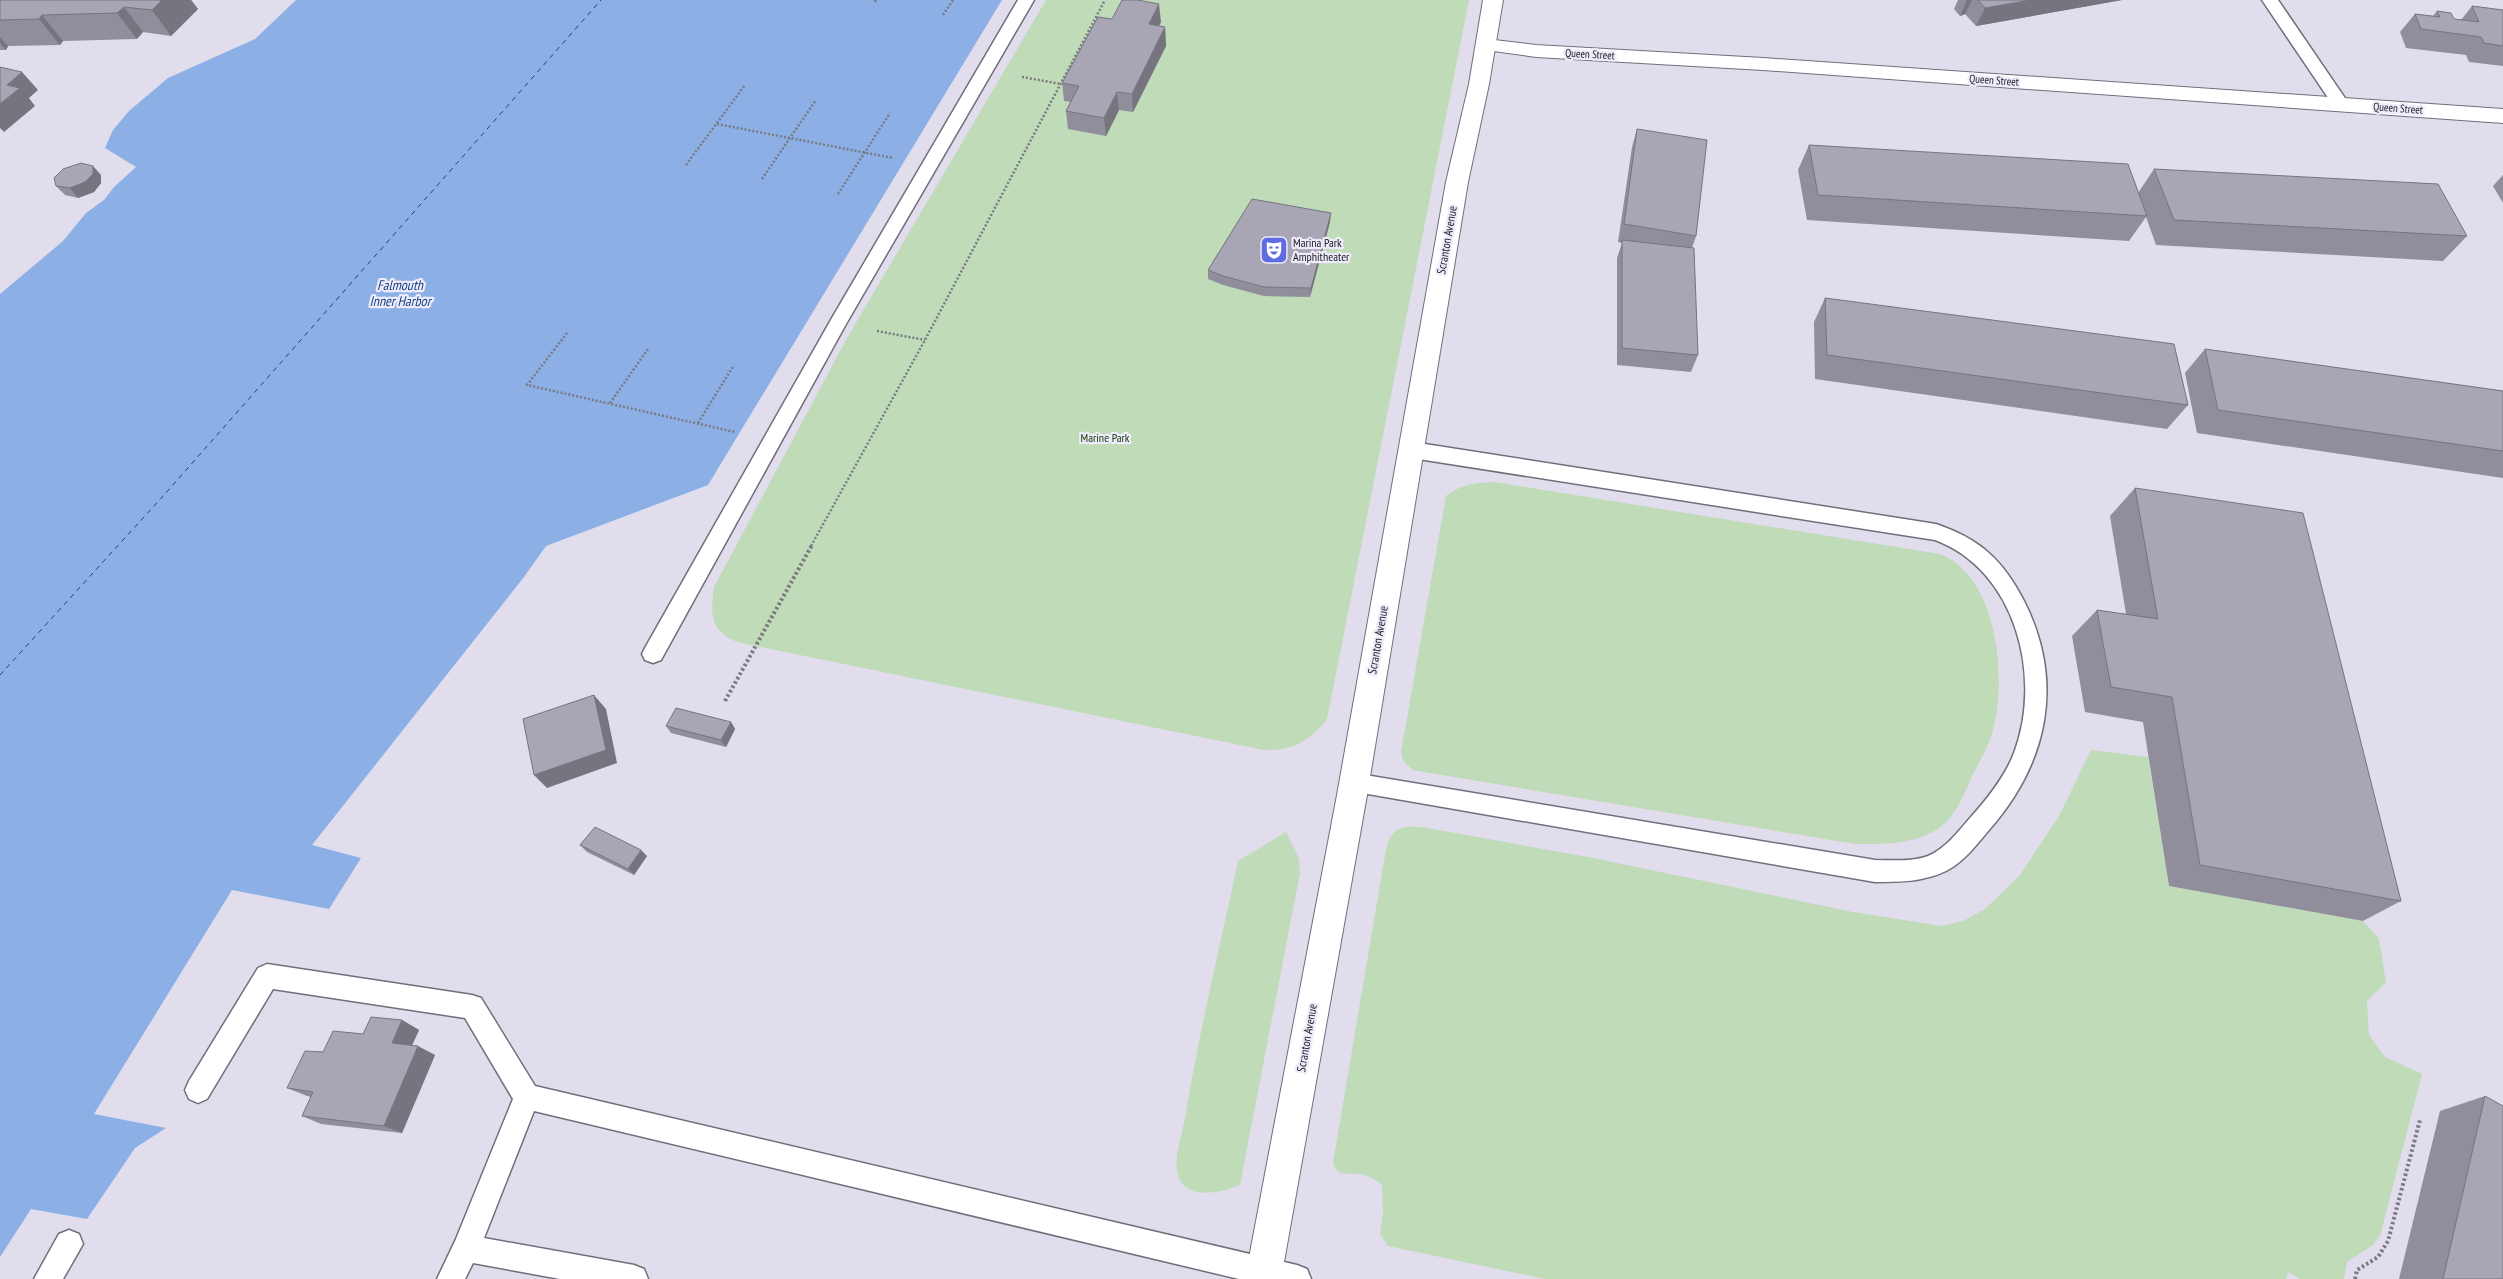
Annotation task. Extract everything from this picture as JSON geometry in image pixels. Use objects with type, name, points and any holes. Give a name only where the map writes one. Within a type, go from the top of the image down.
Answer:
[{"type":"street","name":"Scranton Avenue","points":[[1264,1275],[1412,450],[1458,182],[1486,45],[1493,0]]},
{"type":"street","name":"Queen Street","points":[[1486,45],[1536,51],[2503,116]]},
{"type":"lane","points":[[653,654],[838,323],[1026,0]]},
{"type":"lane","points":[[2270,0],[2341,104]]},
{"type":"lane","points":[[1353,782],[1875,871],[1906,872],[1932,866],[1953,853],[1995,808],[2015,776],[2033,725],[2036,696],[2030,640],[2021,616],[1991,568],[1977,553],[1958,540],[1936,532],[1412,450]]},
{"type":"lane","points":[[198,1090],[267,976],[472,1007],[527,1097],[1264,1275],[1297,1279]]},
{"type":"lane","points":[[451,1279],[466,1248],[527,1097]]},
{"type":"lane","points":[[48,1279],[69,1244]]},
{"type":"lane","points":[[466,1248],[623,1278]]},
{"type":"path","points":[[943,15],[953,0]]},
{"type":"path","points":[[725,701],[925,340],[1105,0]]},
{"type":"path","points":[[686,165],[745,85]]},
{"type":"path","points":[[762,179],[816,100]]},
{"type":"path","points":[[838,194],[890,113]]},
{"type":"path","points":[[717,124],[896,159]]},
{"type":"path","points":[[838,323],[925,340]]},
{"type":"path","points":[[567,333],[528,385],[772,441]]},
{"type":"path","points":[[610,403],[648,349]]},
{"type":"path","points":[[698,423],[734,365]]},
{"type":"path","points":[[2355,1279],[2357,1270],[2378,1257],[2388,1241],[2420,1120]]},
{"type":"green space","name":"Marine Park","points":[[1046,0],[1469,0],[1327,719],[1307,739],[1284,749],[1264,750],[741,643],[723,634],[714,622],[712,606],[714,587],[847,338]]},
{"type":"green space","points":[[1494,482],[1940,554],[1960,566],[1976,585],[1987,608],[1998,662],[1999,690],[1991,737],[1954,813],[1945,824],[1919,838],[1899,842],[1855,844],[1412,770],[1403,760],[1401,752],[1446,496],[1457,489],[1469,485]]},
{"type":"green space","points":[[2091,750],[2148,757],[2169,886],[2363,921],[2379,939],[2386,982],[2367,1001],[2369,1035],[2385,1057],[2422,1074],[2380,1236],[2373,1245],[2347,1262],[2344,1279],[2300,1279],[2288,1272],[2286,1279],[1545,1279],[1388,1246],[1380,1234],[1383,1212],[1382,1185],[1366,1175],[1344,1173],[1335,1167],[1333,1163],[1386,849],[1393,834],[1403,827],[1433,829],[1593,858],[1853,912],[1942,926],[1965,920],[1985,909],[2020,875],[2059,816]]},
{"type":"green space","points":[[1286,832],[1299,859],[1300,873],[1240,1185],[1206,1193],[1190,1190],[1179,1178],[1177,1171],[1178,1148],[1238,861]]},
{"type":"water","name":"Falmouth Inner Harbor","points":[[296,0],[1002,0],[708,485],[546,546],[524,577],[312,845],[361,858],[329,909],[232,890],[94,1114],[166,1128],[135,1148],[87,1219],[31,1209],[0,1257],[0,294],[63,241],[86,213],[104,200],[114,187],[136,167],[105,148],[113,130],[129,111],[168,78],[255,39]]},
{"type":"building","points":[[0,0],[162,0],[152,10],[124,7],[117,13],[42,15],[39,19],[0,20]]},
{"type":"building","points":[[1122,0],[1138,0],[1159,4],[1149,24],[1165,27],[1132,94],[1117,92],[1104,118],[1066,111],[1079,86],[1062,83],[1098,17],[1112,19]]},
{"type":"building","points":[[1978,0],[2031,0],[1985,8]]},
{"type":"building","points":[[2472,6],[2503,10],[2503,46],[2484,43],[2481,37],[2421,29],[2415,14],[2440,17],[2437,11],[2451,13],[2454,19],[2479,22]]},
{"type":"building","points":[[0,67],[22,72],[7,85],[20,88],[0,104]]},
{"type":"building","points":[[1637,129],[1707,140],[1696,236],[1624,224]]},
{"type":"building","points":[[1809,145],[2128,164],[2147,216],[1818,195]]},
{"type":"building","points":[[81,163],[93,166],[93,174],[85,182],[70,188],[56,186],[54,178],[63,169]]},
{"type":"building","points":[[2154,169],[2438,184],[2467,236],[2174,220]]},
{"type":"building","name":"Marina Park Amphitheater","points":[[1252,199],[1331,213],[1311,288],[1264,287],[1208,270]]},
{"type":"building","points":[[1622,240],[1694,248],[1698,355],[1622,348]]},
{"type":"building","points":[[1825,298],[2174,344],[2188,405],[1827,355]]},
{"type":"building","points":[[2205,349],[2503,391],[2503,451],[2218,410]]},
{"type":"building","points":[[2135,488],[2303,513],[2401,901],[2200,865],[2172,697],[2111,687],[2097,610],[2158,619]]},
{"type":"building","points":[[594,695],[606,750],[534,775],[523,719]]},
{"type":"building","points":[[676,708],[731,722],[721,740],[666,726]]},
{"type":"building","points":[[595,827],[641,850],[628,869],[580,845]]},
{"type":"building","points":[[371,1017],[402,1020],[392,1043],[418,1046],[384,1126],[302,1116],[313,1092],[287,1088],[305,1051],[323,1052],[333,1031],[363,1034]]},
{"type":"building","points":[[2485,1096],[2503,1106],[2503,1279],[2443,1279]]},
{"type":"ferry route","points":[[0,675],[164,495],[601,0]]},
{"type":"place","name":"Marina Park Amphitheater","points":[[1274,250]]}]
